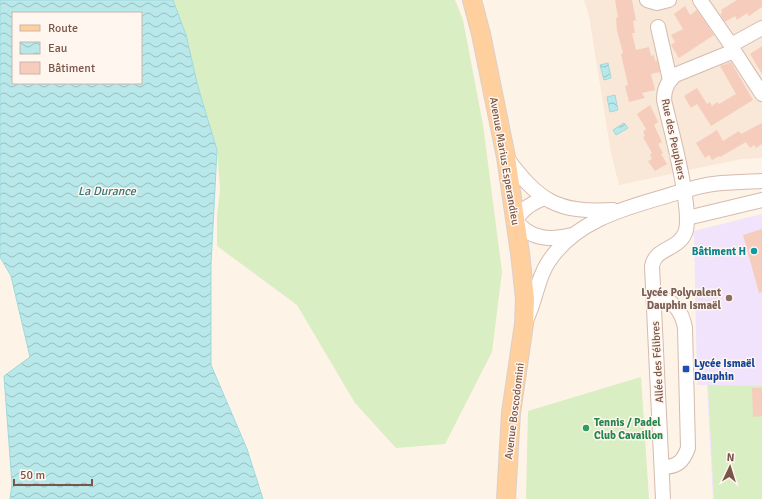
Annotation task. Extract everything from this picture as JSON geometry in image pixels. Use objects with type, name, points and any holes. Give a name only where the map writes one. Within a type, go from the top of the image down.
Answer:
[{"type":"main road","name":"Avenue Marius Esperandieu","points":[[472,0],[481,34],[506,156],[523,279],[524,324]]},
{"type":"main road","name":"Avenue Boscodomini","points":[[506,499],[512,413],[524,324]]},
{"type":"street","points":[[647,0],[657,2],[669,0]]},
{"type":"street","points":[[700,0],[762,94]]},
{"type":"street","points":[[658,26],[670,80]]},
{"type":"street","points":[[670,80],[675,75],[732,48],[762,28]]},
{"type":"street","name":"Rue des Peupliers","points":[[670,80],[664,90],[664,100],[684,191],[687,218]]},
{"type":"street","points":[[506,156],[529,185],[544,198],[576,210],[620,210]]},
{"type":"street","points":[[524,324],[532,310],[545,268],[553,256],[572,236],[620,210],[684,191],[713,184],[762,181]]},
{"type":"street","points":[[544,198],[530,204],[522,210],[516,220],[526,231],[540,237],[556,238],[572,236]]},
{"type":"street","points":[[687,218],[762,200]]},
{"type":"street","name":"Allée des Félibres","points":[[663,499],[654,298],[651,274],[652,262],[656,256],[677,244],[683,238],[687,226],[687,218]]},
{"type":"street","points":[[654,298],[661,298],[669,301],[682,314],[685,328],[688,448],[684,459],[676,465],[662,467]]},
{"type":"shaded area","points":[[584,0],[762,0],[762,158],[741,159],[619,185],[611,153],[589,16]]},
{"type":"shaded area","name":"Lycée Polyvalent Dauphin Ismaël","points":[[762,214],[762,499],[713,499],[707,385],[697,385],[694,231]]},
{"type":"green space","points":[[173,0],[455,0],[463,20],[483,125],[502,272],[492,352],[445,444],[396,448],[355,403],[297,305],[217,246],[217,215],[220,190],[217,150],[198,87],[186,35]]},
{"type":"green space","name":"Tennis / Padel Club Cavaillon","points":[[641,377],[649,499],[526,499],[528,411]]},
{"type":"green space","points":[[708,385],[762,386],[762,499],[714,499]]},
{"type":"water","name":"La Durance","points":[[0,0],[173,0],[186,35],[198,87],[217,150],[211,265],[211,365],[247,449],[263,499],[10,499],[12,484],[4,376],[30,357],[11,276],[0,257]]},
{"type":"water","points":[[608,63],[611,78],[604,80],[600,65]]},
{"type":"water","points":[[615,95],[618,110],[610,112],[607,97]]},
{"type":"water","points":[[624,123],[628,128],[616,135],[613,130]]},
{"type":"building","points":[[615,0],[632,0],[636,20],[633,21],[635,33],[632,33],[636,50],[649,47],[651,56],[654,55],[655,61],[657,60],[660,72],[651,74],[655,90],[642,93],[645,98],[629,102],[625,86],[628,85],[621,54],[623,53],[617,31],[616,18],[618,17]]},
{"type":"building","points":[[737,0],[762,0],[762,7],[749,16],[747,13],[737,20],[735,16],[725,22],[720,14],[722,13],[721,10]]},
{"type":"building","points":[[685,6],[690,15],[697,10],[714,35],[679,58],[671,45],[675,42],[671,35],[683,29],[674,14]]},
{"type":"building","points":[[762,46],[762,74],[750,54]]},
{"type":"building","points":[[731,62],[753,100],[711,126],[697,104],[691,108],[684,96],[697,88],[707,104],[710,102],[712,106],[717,102],[719,104],[736,94],[720,66]]},
{"type":"building","points":[[650,105],[658,122],[654,125],[662,142],[658,144],[663,153],[661,154],[667,164],[655,171],[648,161],[652,159],[650,155],[652,153],[643,137],[645,136],[643,132],[646,129],[637,114]]},
{"type":"building","points":[[762,123],[762,144],[756,148],[754,145],[750,148],[746,142],[712,160],[709,155],[705,158],[696,143],[717,130],[723,141],[739,131],[741,134]]},
{"type":"building","name":"Bâtiment H","points":[[762,229],[762,292],[759,293],[743,235]]},
{"type":"building","points":[[752,388],[762,388],[762,416],[753,417]]},
{"type":"place","name":"Bâtiment H","points":[[754,251]]},
{"type":"place","name":"Lycée Polyvalent Dauphin Ismaël","points":[[729,298]]},
{"type":"place","name":"Lycée Ismaël Dauphin","points":[[686,369]]},
{"type":"place","name":"Tennis / Padel Club Cavaillon","points":[[586,428]]}]
